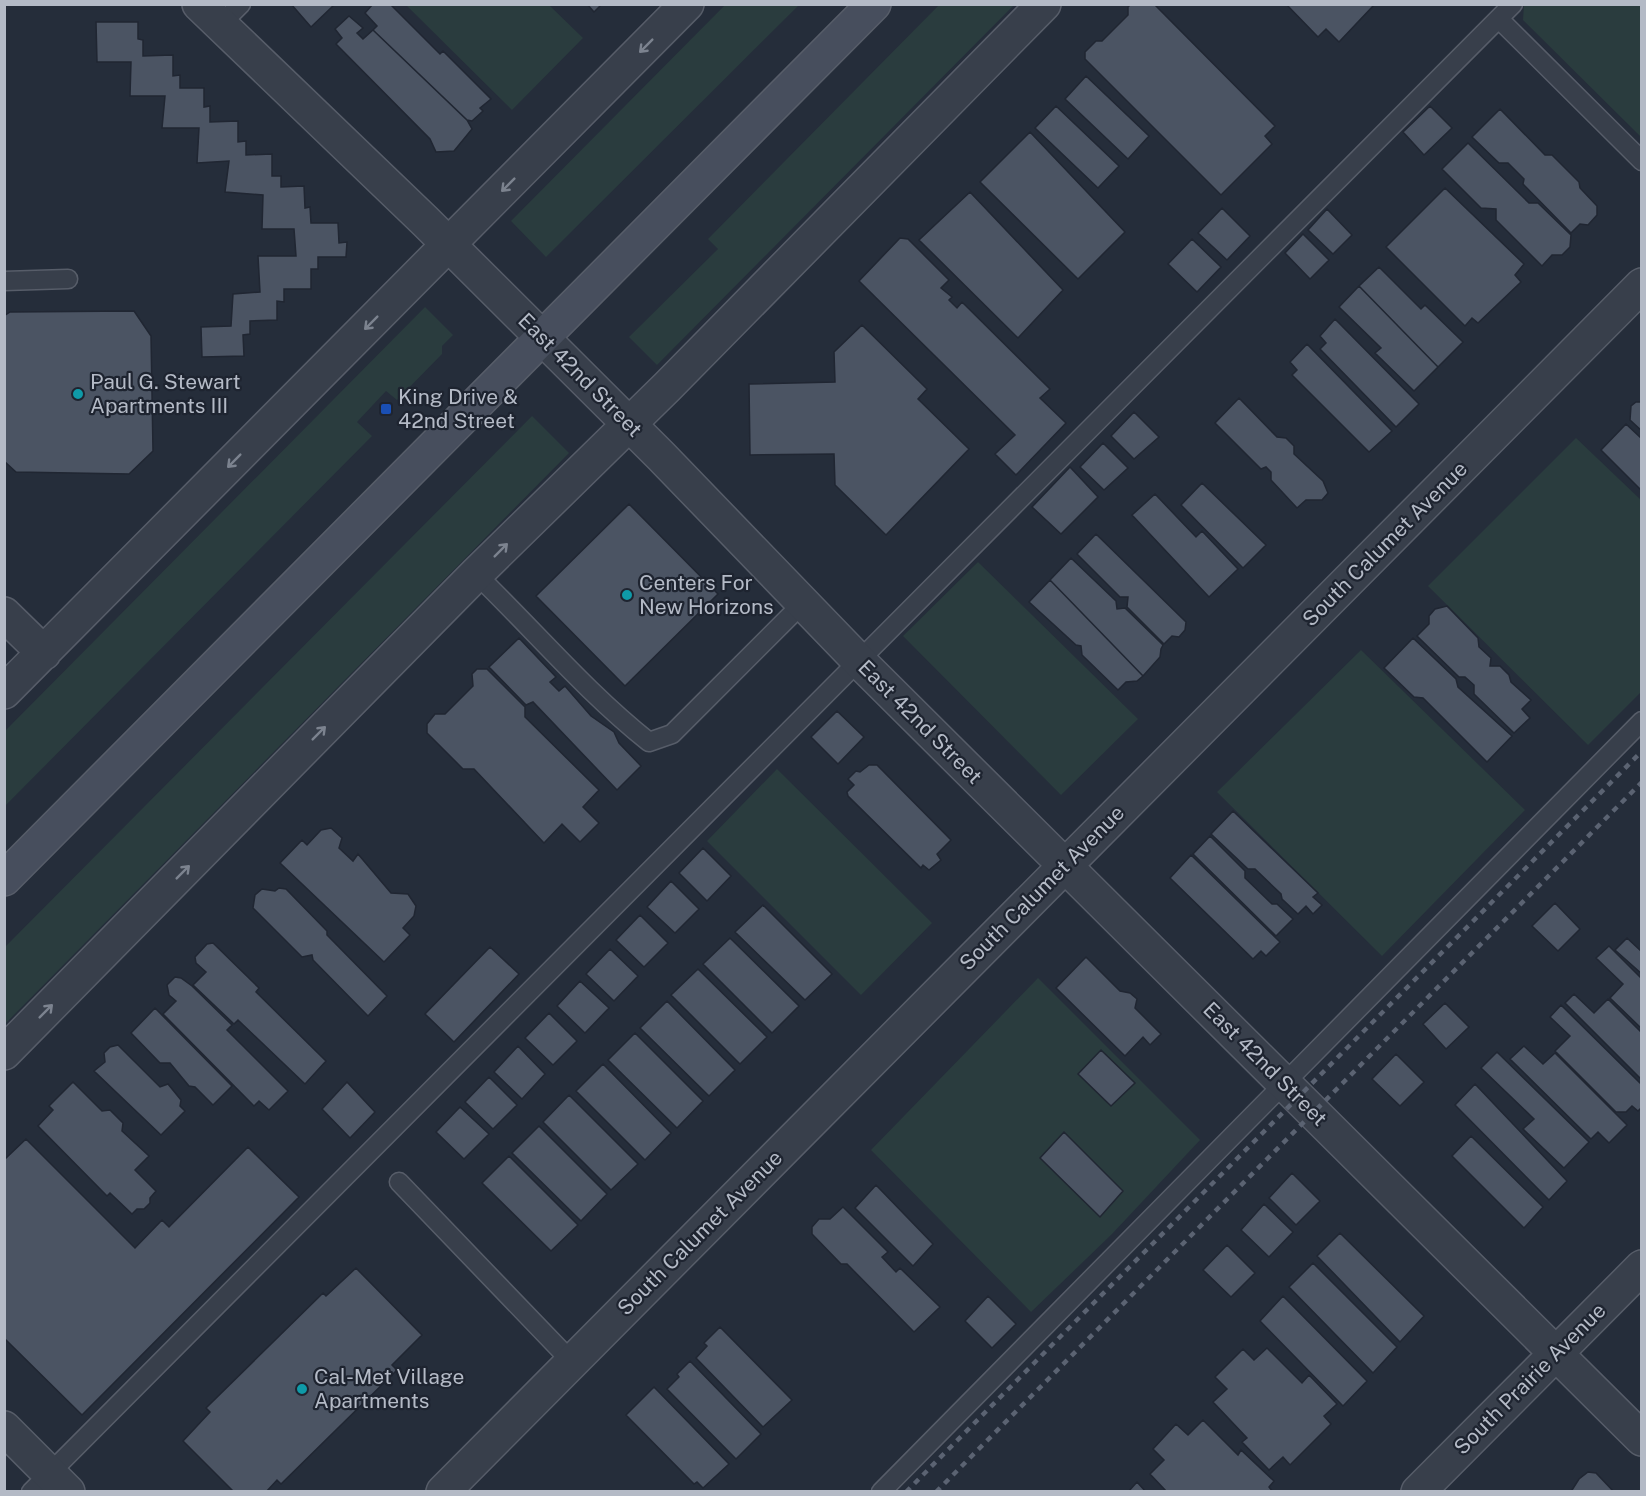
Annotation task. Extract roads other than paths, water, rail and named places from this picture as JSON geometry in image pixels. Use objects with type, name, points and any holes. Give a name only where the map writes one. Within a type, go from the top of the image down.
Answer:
[{"type":"street","points":[[4,692],[687,4]]},
{"type":"street","points":[[4,879],[874,4]]},
{"type":"street","points":[[4,1053],[476,574],[629,425],[1044,4]]},
{"type":"street","name":"East 42nd Street","points":[[220,11],[448,245],[629,425],[802,604],[1641,1439]]},
{"type":"street","name":"South Calumet Avenue","points":[[443,1491],[1641,285]]},
{"type":"street","points":[[4,614],[44,652]]},
{"type":"street","name":"South Prairie Avenue","points":[[1418,1491],[1641,1267]]},
{"type":"street","points":[[4,1428],[49,1485]]},
{"type":"lane","points":[[49,1485],[860,662],[1513,4]]},
{"type":"lane","points":[[1499,19],[1641,161]]},
{"type":"lane","points":[[4,281],[68,279]]},
{"type":"lane","points":[[476,574],[519,615],[614,714],[649,742],[672,734],[802,604]]},
{"type":"lane","points":[[881,1491],[1641,721]]},
{"type":"lane","points":[[399,1182],[572,1362]]},
{"type":"railway","points":[[906,1492],[1642,751]]},
{"type":"railway","points":[[936,1492],[1642,782]]},
{"type":"place","name":"Paul G. Stewart Apartments III","points":[[78,394]]},
{"type":"place","name":"King Drive & 42nd Street","points":[[386,409]]},
{"type":"place","name":"Centers For New Horizons","points":[[627,595]]},
{"type":"place","name":"Cal-Met Village Apartments","points":[[302,1389]]}]
